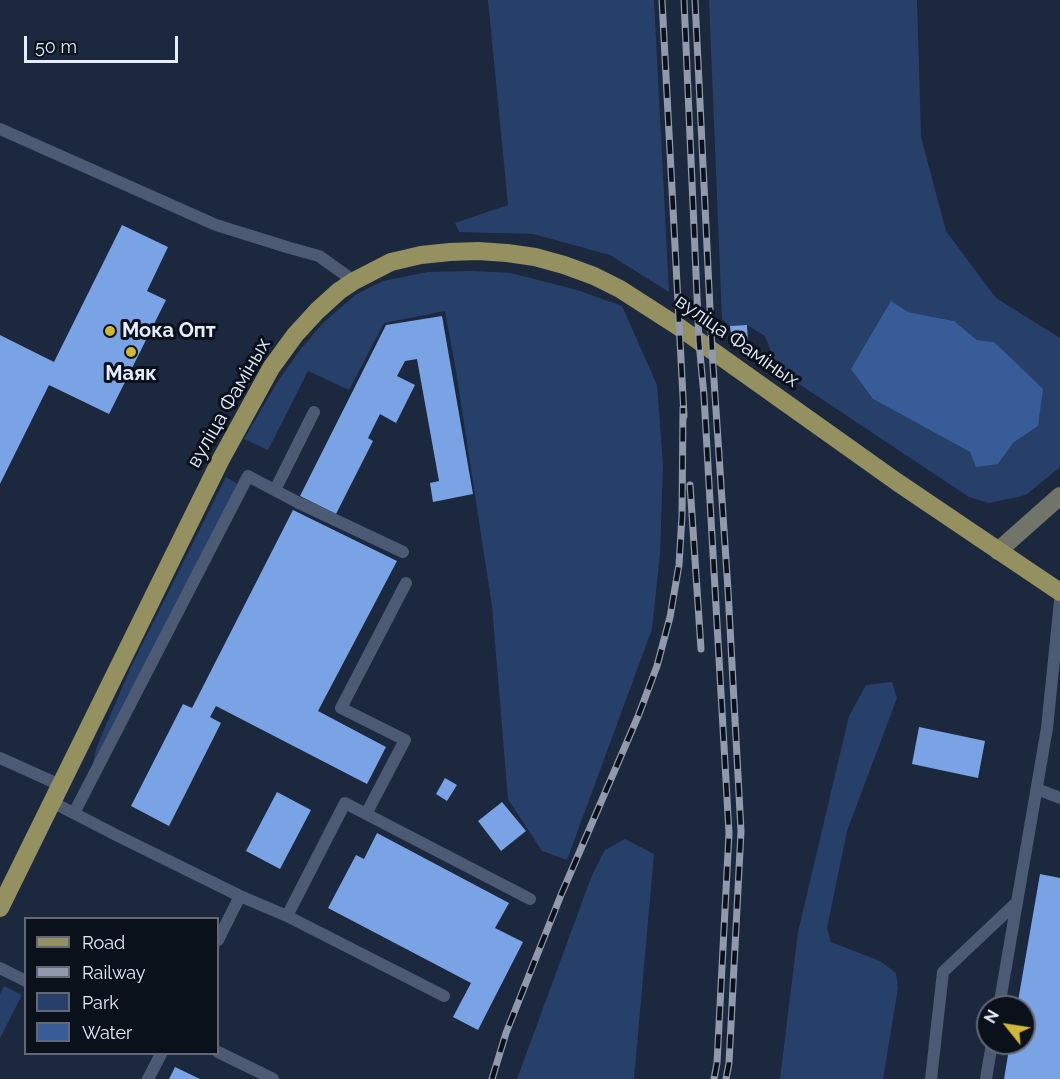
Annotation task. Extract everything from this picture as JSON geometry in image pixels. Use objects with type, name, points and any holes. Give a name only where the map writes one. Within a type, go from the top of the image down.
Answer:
[{"type":"main road","name":"вуліца Фаміных","points":[[0,908],[220,461],[271,368],[316,311],[354,281],[391,262],[421,255],[450,252],[507,253],[535,257],[594,276],[620,289],[680,327],[897,482],[1060,592]]},
{"type":"street","points":[[998,551],[1060,495]]},
{"type":"lane","points":[[0,129],[216,225],[319,256],[354,281]]},
{"type":"lane","points":[[275,490],[314,412]]},
{"type":"lane","points":[[74,813],[248,476],[403,552]]},
{"type":"lane","points":[[366,814],[405,740],[341,708],[406,584]]},
{"type":"lane","points":[[1001,995],[1047,728],[1060,601]]},
{"type":"lane","points":[[0,758],[60,785]]},
{"type":"lane","points":[[1036,789],[1060,798]]},
{"type":"lane","points":[[52,802],[240,896],[287,916],[444,996]]},
{"type":"lane","points":[[287,916],[345,803],[530,899]]},
{"type":"lane","points":[[219,938],[240,896]]},
{"type":"lane","points":[[931,1079],[943,972],[1017,902]]},
{"type":"lane","points":[[0,968],[24,980]]},
{"type":"lane","points":[[219,1052],[273,1079]]},
{"type":"lane","points":[[148,1079],[160,1055]]},
{"type":"lane","points":[[986,1079],[990,1055]]},
{"type":"green space","points":[[488,0],[654,0],[669,292],[610,255],[533,234],[459,232],[455,223],[508,205]]},
{"type":"green space","points":[[709,0],[917,0],[921,137],[946,231],[996,298],[1060,338],[1060,467],[1026,495],[989,503],[969,497],[793,380],[774,360],[765,336],[747,325],[730,326],[722,319]],"holes":[[[891,302],[908,312],[954,321],[977,340],[994,342],[1038,426],[1013,443],[998,464],[970,452],[873,399]]]},
{"type":"green space","points":[[428,272],[511,273],[577,290],[622,306],[657,385],[663,465],[660,554],[652,629],[567,860],[542,851],[508,799],[492,606],[445,311],[384,323],[349,390],[308,371],[268,450],[244,439],[278,381],[300,350],[321,325],[355,295],[383,281]]},
{"type":"green space","points":[[226,477],[239,485],[92,768],[96,749],[131,667]]},
{"type":"green space","points":[[892,682],[897,698],[847,831],[827,928],[831,942],[880,961],[896,973],[898,988],[883,1079],[780,1079],[798,932],[849,716],[866,685]]},
{"type":"green space","points":[[625,839],[654,854],[634,1079],[517,1079],[592,875],[605,850]]},
{"type":"green space","points":[[4,986],[22,995],[0,1038],[0,994]]},
{"type":"water","points":[[891,301],[908,312],[954,321],[977,340],[994,342],[1043,389],[1038,426],[1013,443],[998,464],[976,467],[970,452],[873,399],[851,369]]},
{"type":"building","name":"Мока Опт","points":[[122,225],[168,247],[147,291],[166,300],[109,414],[49,385],[0,484],[0,335],[54,362]]},
{"type":"building","points":[[442,316],[473,494],[433,502],[430,483],[439,481],[417,359],[405,361],[397,376],[415,385],[396,423],[380,414],[368,438],[373,441],[336,514],[300,496],[386,325]]},
{"type":"building","points":[[747,325],[748,342],[732,343],[730,326]]},
{"type":"building","points":[[293,510],[397,561],[318,711],[386,747],[367,784],[216,706],[210,717],[221,723],[169,826],[131,806],[183,704],[192,708]]},
{"type":"building","points":[[919,727],[985,741],[978,778],[912,764]]},
{"type":"building","points":[[445,778],[457,785],[447,801],[436,794]]},
{"type":"building","points":[[277,792],[311,810],[280,869],[246,851]]},
{"type":"building","points":[[502,802],[526,831],[501,851],[478,821]]},
{"type":"building","points":[[377,833],[509,903],[495,928],[523,942],[478,1030],[453,1017],[471,983],[328,908],[356,855],[364,859]]},
{"type":"building","points":[[1040,874],[1060,878],[1060,1079],[1004,1079],[1008,1055],[1036,1055],[1036,995],[1019,995]]},
{"type":"building","points":[[175,1067],[200,1079],[169,1079]]},
{"type":"railway","points":[[662,0],[684,416]]},
{"type":"railway","points":[[684,0],[699,342],[729,833],[717,1063],[714,1079]]},
{"type":"railway","points":[[695,0],[712,350],[741,831],[729,1063],[726,1079]]},
{"type":"railway","points":[[492,1079],[506,1033],[561,895],[639,714],[657,666],[670,617],[679,565],[683,408]]},
{"type":"railway","points":[[690,485],[701,649]]},
{"type":"place","name":"Мока Опт","points":[[110,331]]},
{"type":"place","name":"Маяк","points":[[131,352]]}]
